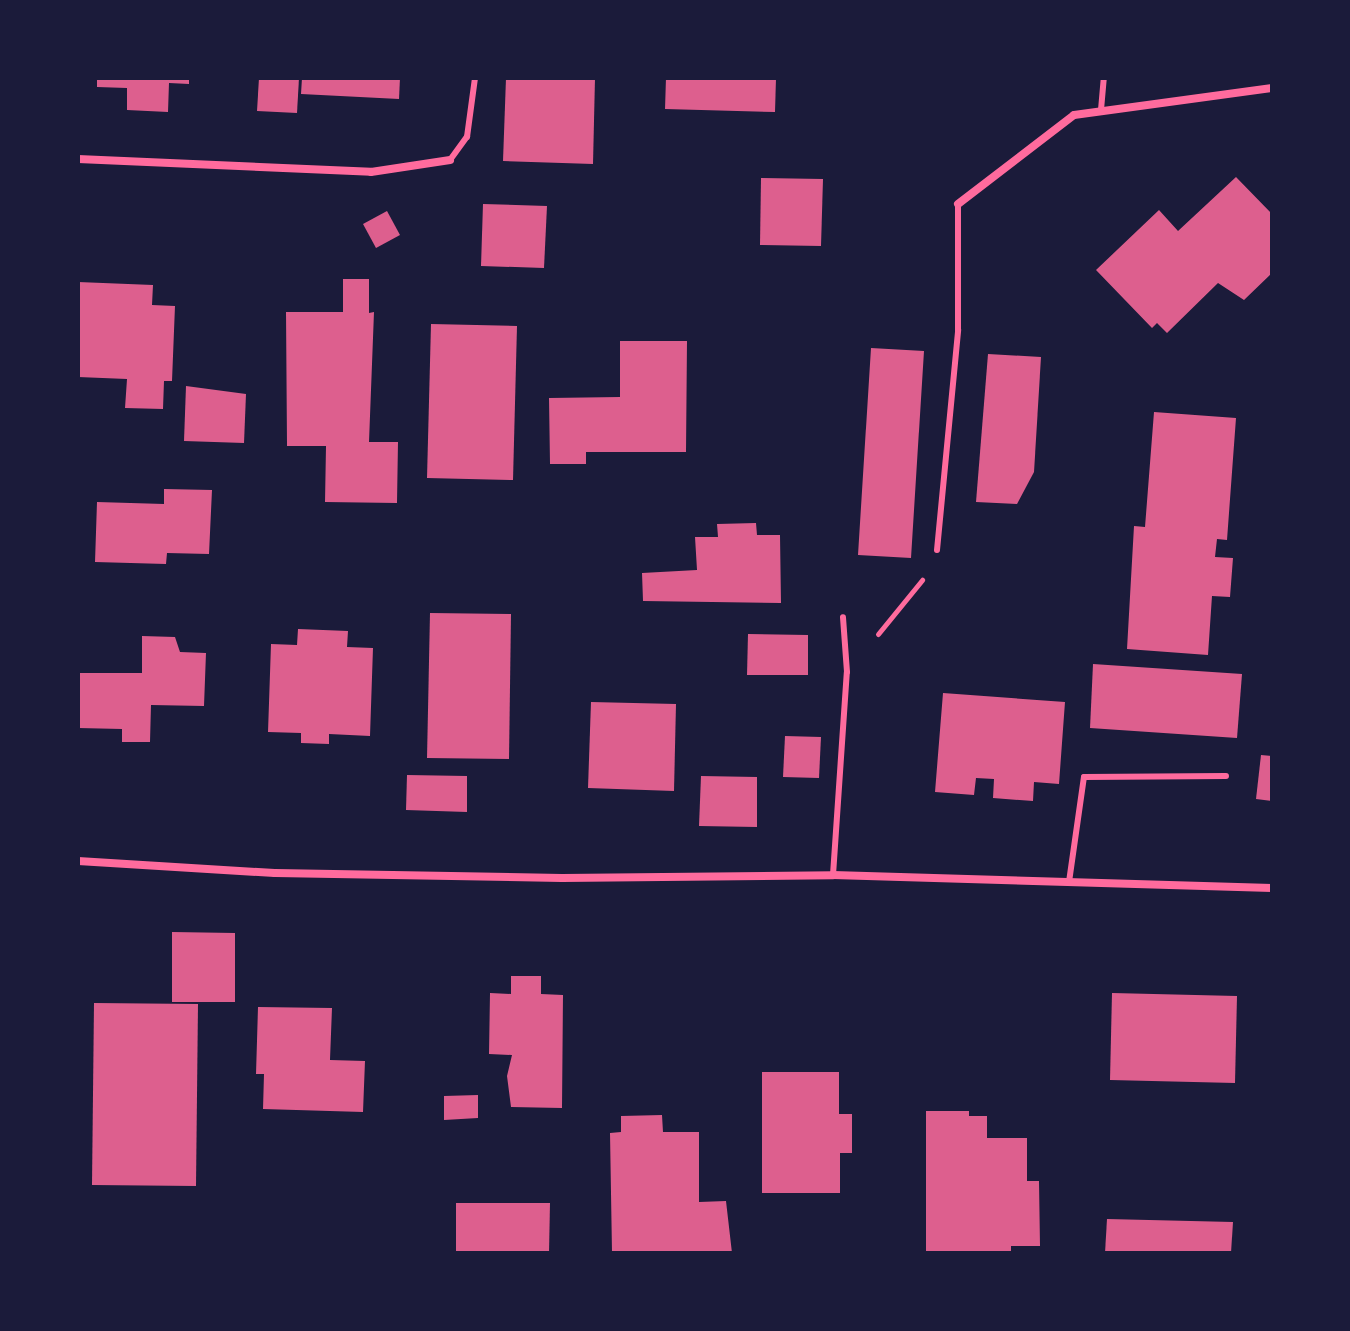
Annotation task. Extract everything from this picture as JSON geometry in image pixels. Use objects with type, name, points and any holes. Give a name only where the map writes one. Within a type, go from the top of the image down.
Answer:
[{"type":"street","points":[[958,204],[1059,123],[1101,110],[1272,88]]},
{"type":"street","points":[[78,159],[371,172],[450,160]]},
{"type":"street","points":[[78,861],[275,873],[562,878],[833,875],[1272,888]]},
{"type":"lane","points":[[450,160],[467,137],[475,78]]},
{"type":"lane","points":[[1101,110],[1104,78]]},
{"type":"lane","points":[[937,550],[958,330],[958,204]]},
{"type":"lane","points":[[833,875],[847,672],[843,617]]},
{"type":"lane","points":[[1069,882],[1084,777],[1226,776]]},
{"type":"path","points":[[847,672],[915,591],[937,550]]},
{"type":"building","points":[[97,78],[189,78],[189,84],[169,83],[168,112],[127,110],[127,88],[97,87]]},
{"type":"building","points":[[259,78],[299,78],[297,113],[257,111]]},
{"type":"building","points":[[302,78],[400,78],[399,99],[301,94]]},
{"type":"building","points":[[506,78],[595,78],[593,164],[503,161]]},
{"type":"building","points":[[666,78],[776,78],[775,112],[665,109]]},
{"type":"building","points":[[1236,177],[1272,214],[1272,273],[1244,300],[1218,283],[1167,333],[1157,323],[1152,328],[1096,270],[1159,210],[1178,231]]},
{"type":"building","points":[[761,178],[823,179],[821,246],[760,245]]},
{"type":"building","points":[[483,204],[547,206],[544,268],[481,266]]},
{"type":"building","points":[[387,211],[400,235],[376,248],[363,224]]},
{"type":"building","points":[[343,279],[369,279],[369,313],[374,312],[369,442],[398,442],[397,503],[325,502],[326,446],[287,446],[286,312],[343,312]]},
{"type":"building","points":[[78,282],[153,285],[152,305],[175,306],[172,381],[164,381],[163,409],[125,408],[127,379],[78,377]]},
{"type":"building","points":[[431,324],[517,326],[513,480],[427,478]]},
{"type":"building","points":[[620,341],[687,341],[686,452],[586,452],[586,464],[550,464],[549,398],[620,397]]},
{"type":"building","points":[[871,348],[924,351],[911,558],[858,555]]},
{"type":"building","points":[[988,354],[1041,357],[1034,472],[1017,504],[976,502]]},
{"type":"building","points":[[186,386],[246,394],[244,443],[184,441]]},
{"type":"building","points":[[1154,412],[1236,418],[1227,540],[1217,539],[1215,557],[1233,558],[1230,597],[1212,596],[1208,655],[1127,649],[1134,526],[1145,527]]},
{"type":"building","points":[[164,489],[212,490],[209,554],[167,553],[166,564],[95,562],[97,502],[164,504]]},
{"type":"building","points":[[756,523],[757,535],[780,535],[781,603],[643,601],[642,573],[697,570],[695,537],[718,537],[717,524]]},
{"type":"building","points":[[430,613],[511,614],[509,759],[427,758]]},
{"type":"building","points":[[298,629],[348,631],[347,647],[373,648],[370,736],[329,734],[329,744],[301,743],[301,733],[268,732],[271,644],[297,645]]},
{"type":"building","points":[[748,634],[808,635],[808,675],[747,675]]},
{"type":"building","points":[[142,636],[175,637],[180,652],[206,653],[204,706],[151,705],[150,742],[122,742],[122,729],[78,728],[78,673],[142,673]]},
{"type":"building","points":[[1093,664],[1242,674],[1237,738],[1090,728]]},
{"type":"building","points":[[943,693],[1065,702],[1059,784],[1034,782],[1033,801],[993,798],[994,779],[976,778],[974,795],[935,792]]},
{"type":"building","points":[[591,702],[676,704],[674,791],[588,788]]},
{"type":"building","points":[[785,736],[821,737],[819,778],[783,777]]},
{"type":"building","points":[[1261,755],[1272,756],[1272,801],[1256,799]]},
{"type":"building","points":[[407,775],[467,776],[467,812],[406,810]]},
{"type":"building","points":[[701,776],[757,777],[757,827],[699,826]]},
{"type":"building","points":[[172,932],[235,933],[235,1002],[172,1002]]},
{"type":"building","points":[[511,976],[541,976],[541,994],[563,995],[562,1108],[511,1107],[507,1076],[512,1055],[489,1054],[490,993],[511,994]]},
{"type":"building","points":[[1112,993],[1237,996],[1235,1083],[1110,1080]]},
{"type":"building","points":[[94,1003],[198,1004],[196,1186],[92,1185]]},
{"type":"building","points":[[258,1007],[332,1008],[330,1060],[365,1061],[363,1112],[263,1109],[264,1074],[256,1074]]},
{"type":"building","points":[[762,1072],[839,1072],[839,1114],[852,1114],[852,1153],[840,1153],[840,1193],[762,1193]]},
{"type":"building","points":[[478,1095],[478,1118],[444,1120],[444,1096]]},
{"type":"building","points":[[926,1111],[969,1111],[969,1116],[987,1116],[987,1138],[1027,1138],[1027,1181],[1039,1181],[1040,1246],[1011,1246],[1011,1253],[926,1253]]},
{"type":"building","points":[[662,1115],[663,1132],[699,1132],[699,1202],[726,1201],[732,1253],[612,1253],[610,1133],[621,1132],[621,1116]]},
{"type":"building","points":[[456,1203],[550,1203],[549,1253],[456,1253]]},
{"type":"building","points":[[1107,1219],[1233,1222],[1231,1253],[1105,1253]]}]
